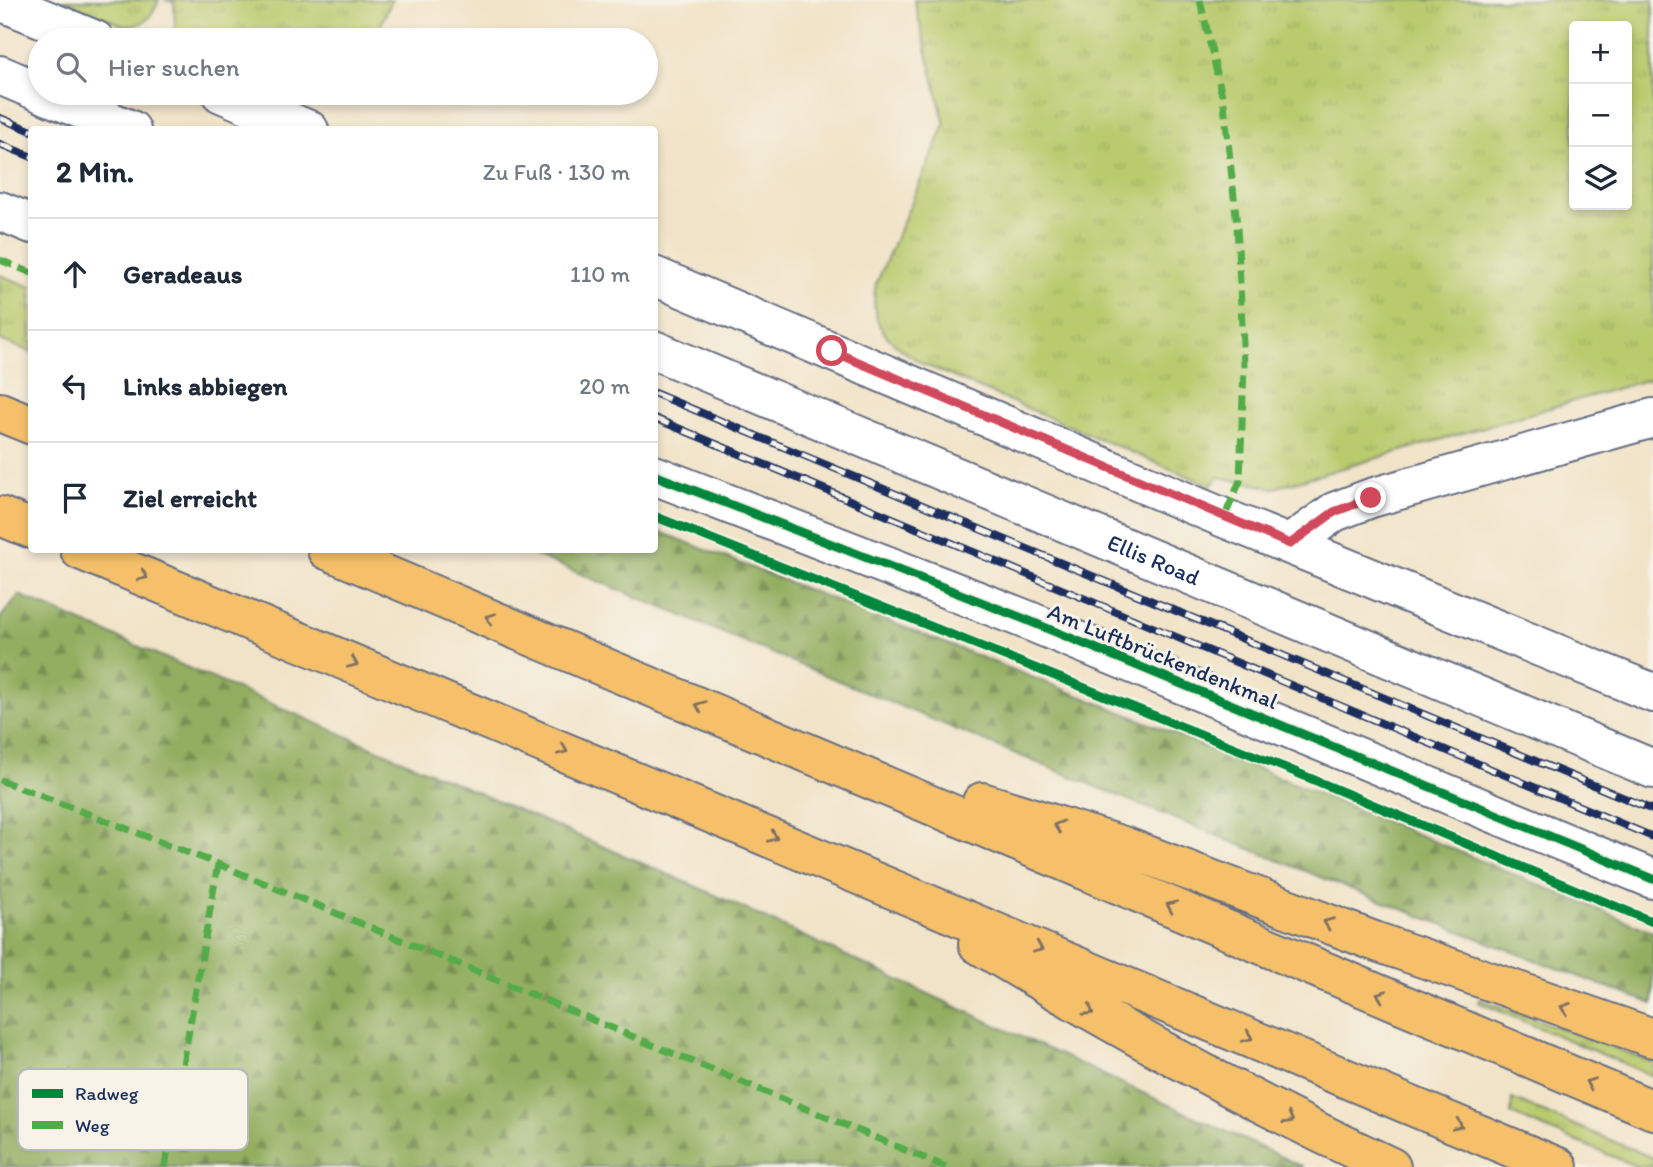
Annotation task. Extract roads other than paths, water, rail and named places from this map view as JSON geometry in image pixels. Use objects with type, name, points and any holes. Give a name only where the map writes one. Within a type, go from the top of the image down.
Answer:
[{"type":"highway","points":[[0,412],[28,423]]},
{"type":"highway","points":[[0,516],[28,527]]},
{"type":"highway","points":[[87,553],[863,874],[1559,1167]]},
{"type":"highway","points":[[334,553],[1653,1110]]},
{"type":"highway","points":[[763,733],[1123,846],[1374,941],[1653,1038]]},
{"type":"highway","points":[[863,874],[1103,1019],[1306,1128],[1391,1167]]},
{"type":"street","points":[[0,1],[66,28]]},
{"type":"street","points":[[0,75],[28,87]]},
{"type":"street","points":[[72,105],[122,126]]},
{"type":"street","points":[[249,105],[299,126]]},
{"type":"street","points":[[0,211],[28,222]]},
{"type":"street","points":[[658,278],[1290,544],[1653,693]]},
{"type":"street","name":"Ellis Road","points":[[658,352],[1653,769]]},
{"type":"street","points":[[1290,544],[1334,512],[1371,498],[1653,418]]},
{"type":"street","name":"Am Luftbrückendenkmal","points":[[658,477],[1022,618],[1653,879]]},
{"type":"railway","points":[[0,118],[28,129]]},
{"type":"railway","points":[[0,144],[28,155]]},
{"type":"railway","points":[[658,395],[1653,810]]},
{"type":"railway","points":[[658,420],[1653,837]]}]
